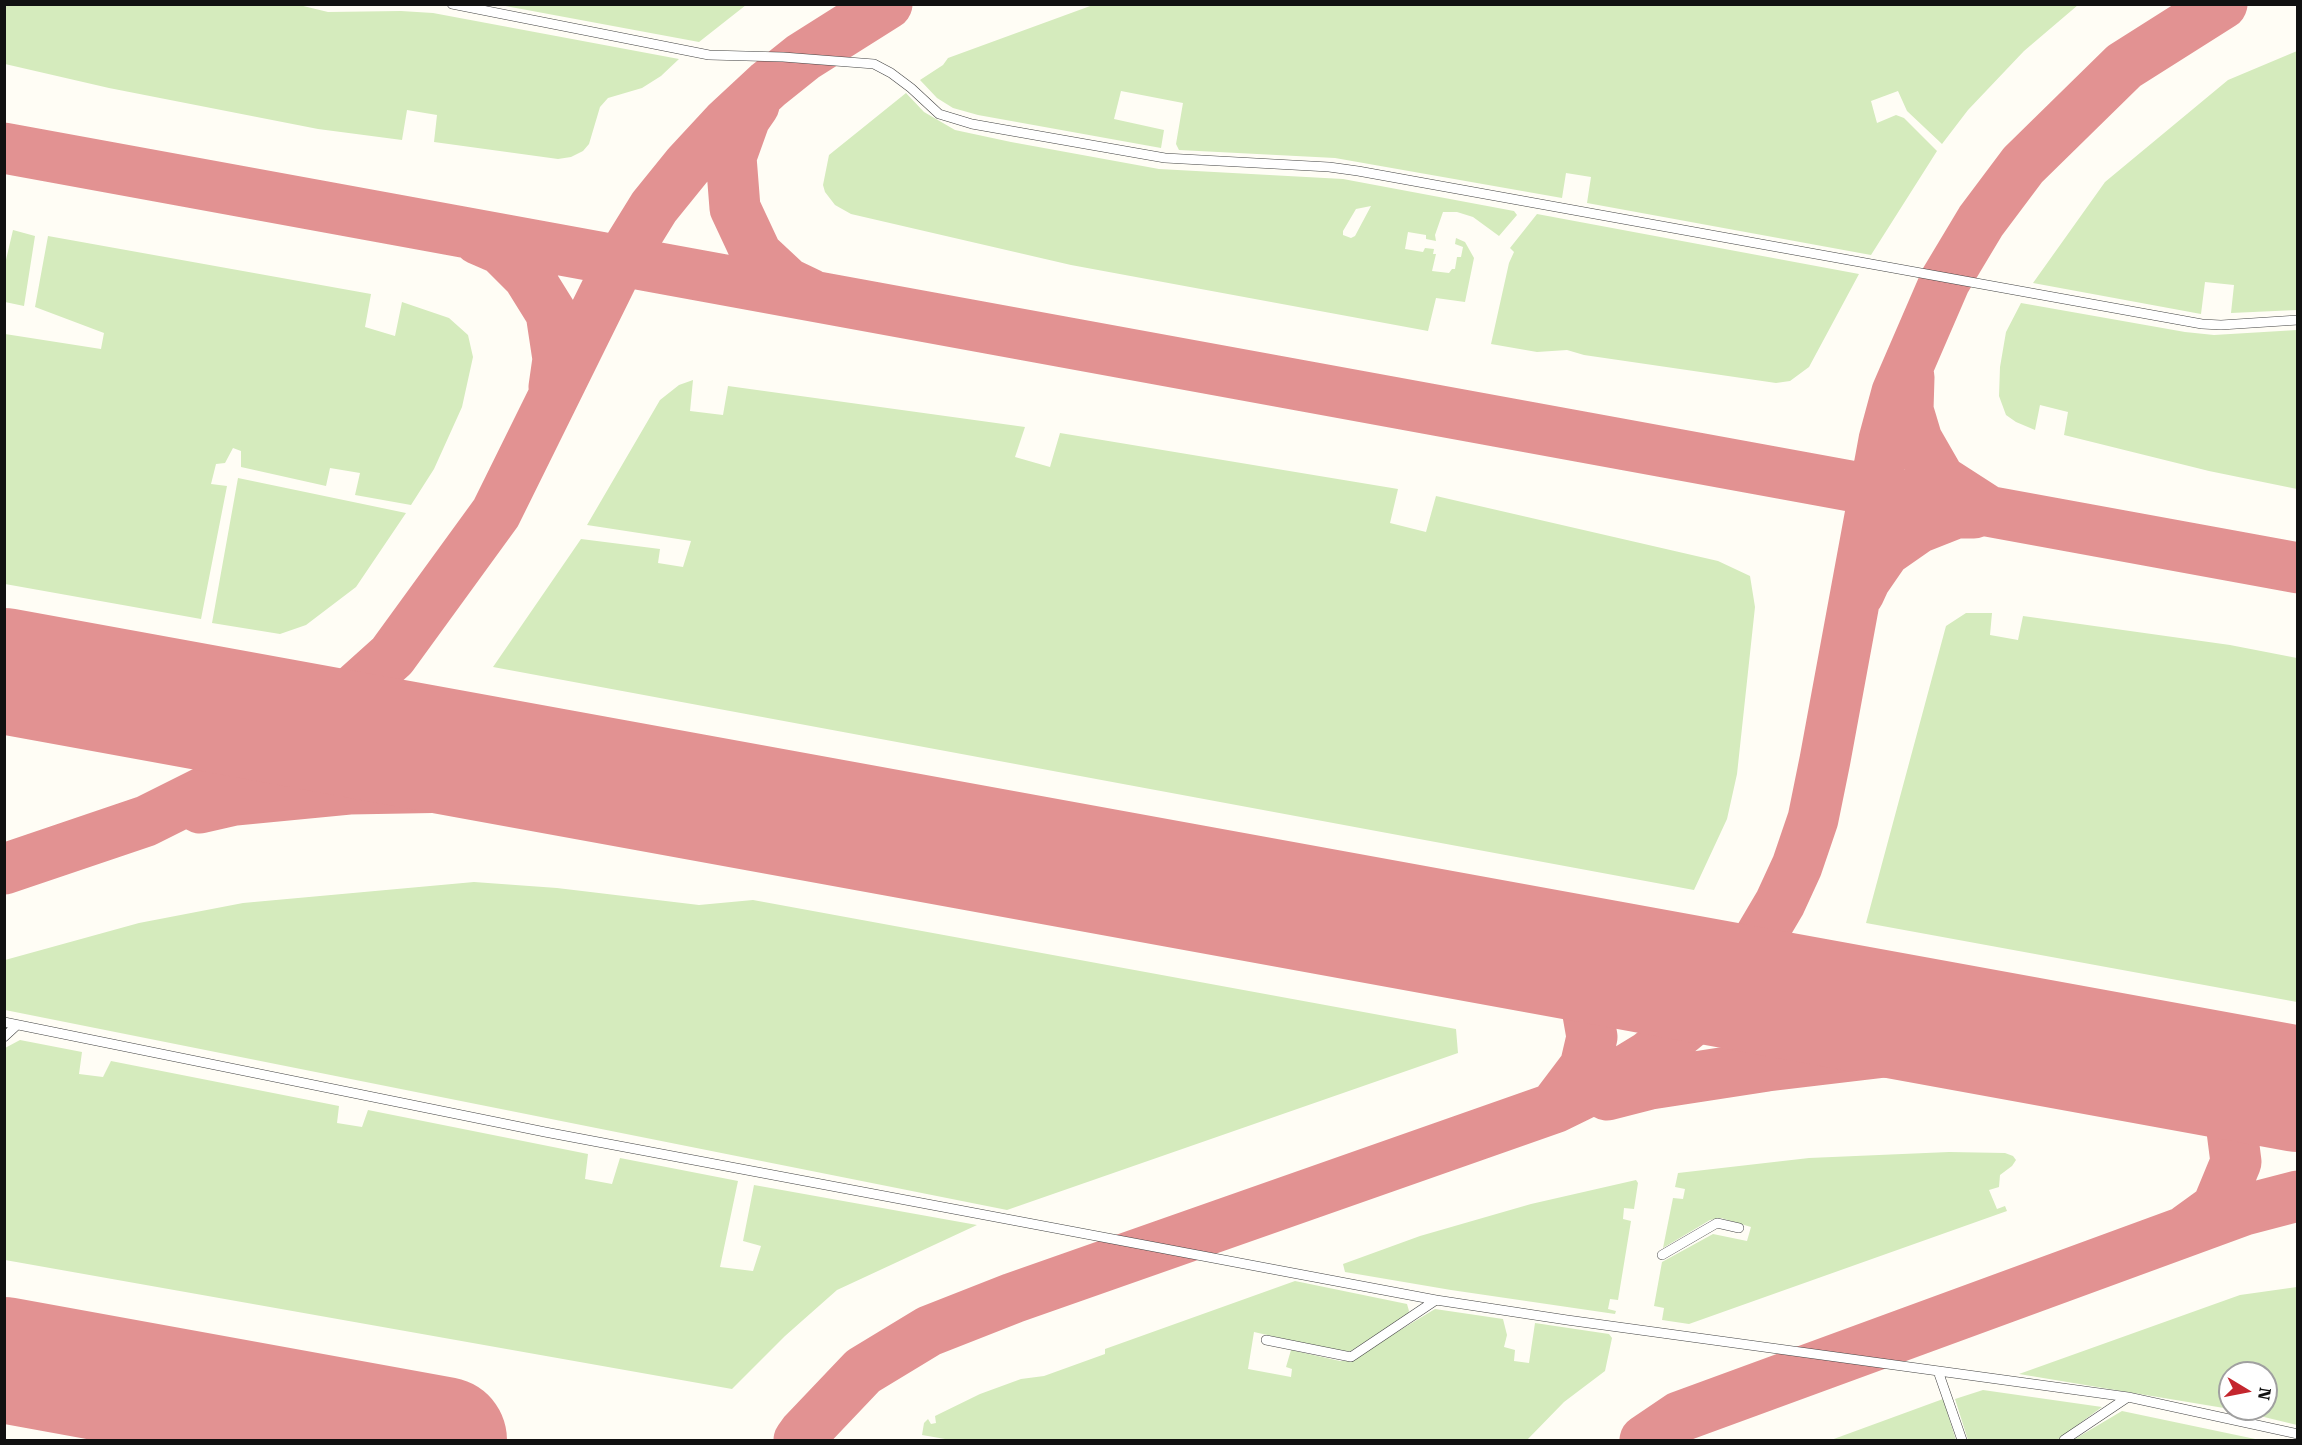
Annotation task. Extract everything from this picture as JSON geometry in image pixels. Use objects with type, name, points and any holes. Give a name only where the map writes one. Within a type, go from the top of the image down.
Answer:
[{"type":"lane","points":[[452,4],[709,55],[783,57],[874,64],[911,88],[939,114],[972,124],[1165,158],[1358,171],[2202,324],[2298,320]]},
{"type":"lane","points":[[4,1023],[545,1132],[1436,1300],[2128,1397],[2298,1434]]},
{"type":"lane","points":[[4,1037],[17,1025]]},
{"type":"lane","points":[[1662,1255],[1717,1223],[1739,1228]]},
{"type":"lane","points":[[1266,1340],[1351,1358],[1436,1300]]},
{"type":"lane","points":[[1938,1371],[1962,1440]]},
{"type":"lane","points":[[2064,1440],[2128,1397]]},
{"type":"green space","points":[[5,4],[295,4],[328,12],[433,13],[679,59],[661,76],[642,88],[608,98],[600,107],[589,144],[583,151],[571,157],[558,159],[434,142],[437,115],[407,110],[402,140],[318,129],[109,88],[5,64]]},
{"type":"green space","points":[[500,5],[746,5],[699,42]]},
{"type":"green space","points":[[1093,5],[2078,5],[2024,51],[1968,110],[1942,144],[1907,111],[1898,91],[1871,101],[1877,123],[1896,115],[1904,118],[1937,151],[1871,255],[1587,203],[1591,177],[1566,173],[1562,198],[1335,158],[1179,150],[1176,144],[1183,103],[1121,91],[1114,119],[1164,130],[1161,148],[978,115],[953,108],[937,98],[920,80],[943,65],[948,58]]},
{"type":"green space","points":[[2297,51],[2297,310],[2231,313],[2234,285],[2205,282],[2201,314],[2033,283],[2105,182],[2228,80]]},
{"type":"green space","points":[[906,93],[924,112],[955,130],[1011,142],[1159,169],[1343,179],[1514,211],[1517,215],[1499,236],[1473,217],[1457,212],[1443,212],[1435,235],[1436,241],[1426,239],[1426,235],[1408,232],[1405,249],[1423,252],[1425,248],[1434,249],[1433,254],[1436,254],[1432,271],[1449,273],[1455,269],[1457,257],[1461,257],[1463,247],[1455,244],[1456,238],[1465,242],[1474,258],[1465,302],[1436,298],[1428,331],[1071,265],[851,214],[835,205],[825,192],[823,185],[829,155]],"holes":[[[1371,206],[1355,236],[1351,238],[1343,235],[1343,231],[1356,209]]]},
{"type":"green space","points":[[1537,214],[1859,274],[1809,367],[1790,381],[1776,383],[1584,355],[1567,350],[1537,352],[1491,344],[1509,263],[1514,252],[1510,248]]},
{"type":"green space","points":[[13,230],[35,236],[24,306],[5,302],[5,264]]},
{"type":"green space","points":[[48,236],[371,294],[365,327],[395,336],[402,302],[449,318],[468,335],[473,357],[462,407],[434,469],[411,505],[355,495],[360,473],[330,468],[326,486],[241,467],[241,451],[233,448],[225,463],[216,464],[211,484],[227,486],[201,619],[5,584],[5,334],[101,349],[104,333],[35,307]]},
{"type":"green space","points":[[2021,303],[2214,335],[2297,330],[2297,489],[2209,471],[2064,435],[2068,412],[2040,405],[2035,430],[2016,422],[2006,415],[1999,396],[2000,367],[2006,332]]},
{"type":"green space","points":[[693,380],[690,411],[723,415],[728,386],[1025,427],[1015,457],[1050,467],[1060,433],[1398,489],[1390,523],[1426,532],[1436,496],[1718,561],[1750,576],[1755,607],[1737,774],[1727,819],[1694,890],[493,667],[581,539],[660,549],[658,563],[683,567],[691,541],[587,525],[660,400],[679,385]]},
{"type":"green space","points":[[238,478],[406,513],[356,587],[306,625],[280,634],[212,623]]},
{"type":"green space","points":[[1966,613],[1992,613],[1990,635],[2018,640],[2023,616],[2230,645],[2297,658],[2297,1002],[1866,923],[1946,626]]},
{"type":"green space","points":[[474,882],[557,888],[699,905],[753,900],[1456,1029],[1458,1053],[1007,1210],[5,1010],[5,960],[139,923],[243,903]]},
{"type":"green space","points":[[20,1040],[82,1052],[79,1074],[103,1077],[111,1061],[339,1106],[337,1123],[362,1127],[368,1110],[588,1154],[585,1179],[612,1184],[620,1158],[738,1181],[720,1267],[753,1271],[761,1246],[743,1241],[754,1185],[977,1225],[837,1290],[785,1336],[732,1389],[5,1260],[5,1048]]},
{"type":"green space","points":[[1949,1152],[2005,1153],[2013,1156],[2016,1160],[2000,1175],[1999,1187],[1989,1190],[1997,1209],[2005,1206],[2007,1211],[1689,1324],[1662,1320],[1664,1308],[1654,1306],[1662,1262],[1713,1234],[1747,1241],[1751,1227],[1721,1218],[1710,1220],[1663,1248],[1673,1198],[1683,1199],[1685,1189],[1675,1187],[1678,1173],[1809,1158]]},
{"type":"green space","points":[[1636,1180],[1638,1183],[1634,1209],[1624,1208],[1623,1219],[1631,1221],[1618,1300],[1610,1299],[1608,1309],[1616,1311],[1615,1314],[1345,1272],[1343,1264],[1420,1236],[1531,1204]]},
{"type":"green space","points":[[1295,1281],[1407,1304],[1409,1311],[1407,1315],[1351,1351],[1342,1352],[1254,1332],[1248,1369],[1291,1377],[1292,1369],[1286,1367],[1291,1350],[1349,1361],[1435,1309],[1503,1319],[1507,1335],[1504,1347],[1515,1350],[1514,1361],[1529,1363],[1535,1323],[1609,1334],[1612,1338],[1605,1371],[1564,1402],[1527,1440],[951,1440],[922,1435],[924,1423],[928,1419],[931,1424],[936,1423],[935,1416],[980,1394],[1021,1379],[1044,1376],[1105,1354],[1105,1349]]},
{"type":"green space","points":[[2297,1287],[2297,1425],[2278,1420],[2278,1361],[2218,1361],[2218,1407],[2019,1374],[2240,1295]]},
{"type":"green space","points":[[1983,1390],[2102,1407],[2057,1440],[1968,1440],[1955,1399]]},
{"type":"green space","points":[[1943,1399],[1956,1440],[1831,1440]]},
{"type":"green space","points":[[2122,1411],[2260,1440],[2073,1440]]},
{"type":"taxiway","points":[[4,869],[146,821],[232,778],[313,727],[392,656],[496,513],[620,262],[654,207],[688,165],[726,124],[768,85],[803,57],[887,4]]},
{"type":"taxiway","points":[[799,1440],[863,1371],[929,1331],[1013,1298],[1554,1108],[1603,1084],[1649,1056],[1687,1025],[1726,985],[1754,947],[1780,903],[1797,866],[1813,819],[1884,440],[1897,392],[1945,281],[1981,221],[2023,165],[2124,66],[2222,4]]},
{"type":"taxiway","points":[[754,105],[745,118],[731,157],[735,208],[757,255],[787,283],[810,294]]},
{"type":"taxiway","points":[[4,148],[2298,568]]},
{"type":"taxiway","points":[[478,239],[501,249],[528,276],[551,313],[558,359],[554,387]]},
{"type":"taxiway","points":[[1909,377],[1908,410],[1917,440],[1940,480],[1985,509]]},
{"type":"taxiway","points":[[1859,593],[1885,551],[1918,528],[1956,513],[1974,513]]},
{"type":"taxiway","points":[[200,808],[235,800],[349,789],[460,787],[793,815]]},
{"type":"taxiway","points":[[1528,948],[1557,966],[1585,997],[1592,1037],[1585,1067],[1554,1108]]},
{"type":"taxiway","points":[[1607,1095],[1650,1084],[1767,1066],[1885,1052],[2142,1060]]},
{"type":"taxiway","points":[[2150,1062],[2198,1083],[2230,1115],[2236,1162],[2217,1208],[2188,1229]]},
{"type":"taxiway","points":[[2188,1076],[2298,1100]]},
{"type":"taxiway","points":[[1645,1440],[1679,1417],[2244,1210],[2298,1196]]},
{"type":"runway","points":[[4,671],[2298,1089]]},
{"type":"runway","points":[[4,1360],[444,1440]]}]
